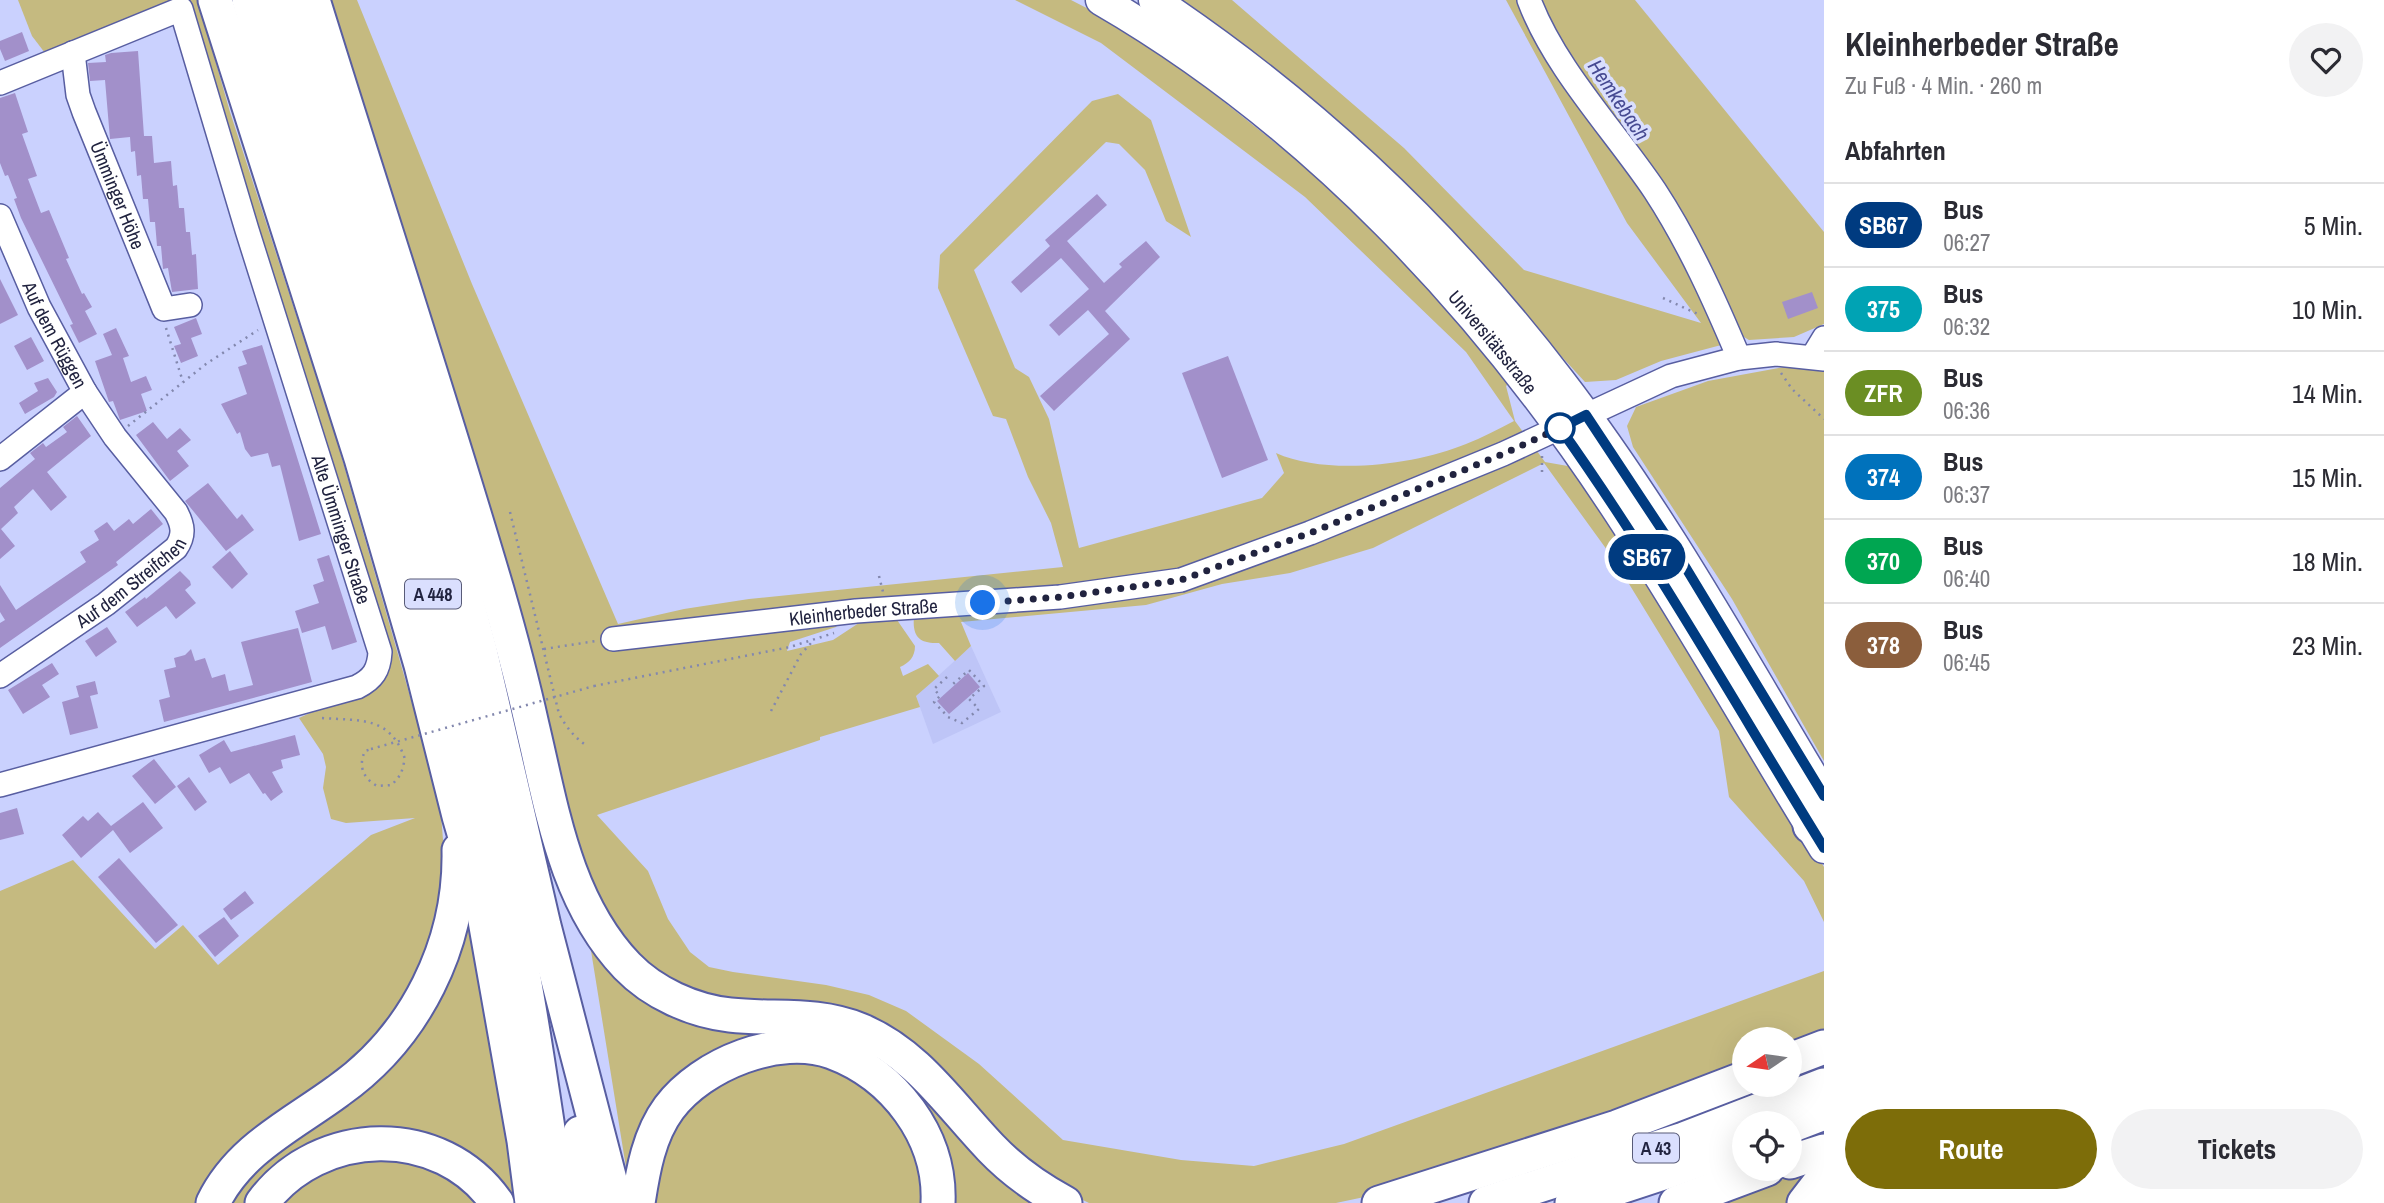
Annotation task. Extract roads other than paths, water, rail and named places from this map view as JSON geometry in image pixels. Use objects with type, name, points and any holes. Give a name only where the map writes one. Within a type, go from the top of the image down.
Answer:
[{"type":"highway","points":[[215,0],[361,458],[421,665],[478,881],[522,1128],[532,1203]]},
{"type":"highway","name":"A 448","points":[[249,0],[428,573],[460,694],[491,816],[517,942],[559,1203]]},
{"type":"highway","name":"A 448","points":[[281,0],[445,521],[503,741],[544,926],[577,1108],[590,1203]]},
{"type":"highway","points":[[313,0],[443,409],[497,589],[570,872],[592,917],[611,947],[629,968],[651,986],[673,998],[704,1010],[729,1014],[785,1015],[824,1020],[863,1032],[880,1041],[896,1051],[935,1085],[1013,1169],[1065,1203]]},
{"type":"highway","points":[[213,1203],[219,1190],[241,1162],[264,1142],[359,1074],[407,1024],[432,978],[451,929],[460,875],[459,816]]},
{"type":"highway","points":[[544,926],[617,1203]]},
{"type":"highway","points":[[638,1203],[648,1153],[656,1130],[668,1109],[682,1093],[702,1076],[725,1063],[754,1053],[804,1047],[830,1052],[857,1064],[886,1084],[908,1108],[923,1131],[935,1160],[938,1203]]},
{"type":"highway","points":[[1802,1055],[1824,1047]]},
{"type":"highway","points":[[1379,1203],[1617,1127],[1732,1083]]},
{"type":"highway","name":"A 43","points":[[1486,1203],[1684,1139],[1824,1085]]},
{"type":"highway","points":[[1802,1121],[1824,1113]]},
{"type":"highway","points":[[262,1203],[279,1183],[305,1164],[330,1153],[368,1143],[413,1147],[435,1153],[478,1179],[497,1203]]},
{"type":"highway","name":"A 43","points":[[1572,1203],[1732,1148]]},
{"type":"highway","points":[[1802,1158],[1824,1151]]},
{"type":"highway","points":[[1804,1203],[1824,1177]]},
{"type":"highway","points":[[1676,1203],[1736,1181]]},
{"type":"main road","name":"Universitätsstraße","points":[[1101,0],[1124,13],[1239,94],[1297,141],[1405,242],[1459,300],[1519,373],[1573,422],[1672,545],[1824,796]]},
{"type":"main road","name":"Universitätsstraße","points":[[1154,0],[1283,94],[1382,180],[1455,254],[1534,348],[1613,503],[1821,827]]},
{"type":"street","points":[[1529,0],[1535,16],[1565,65],[1656,192],[1703,278],[1739,358]]},
{"type":"street","name":"Alte Ümminger Straße","points":[[0,785],[292,705],[365,682],[374,675],[379,666],[380,652],[247,230],[181,9],[73,53]]},
{"type":"street","points":[[0,83],[73,53]]},
{"type":"street","name":"Ümminger Höhe","points":[[73,53],[76,83],[84,112],[164,309],[190,305]]},
{"type":"street","name":"Auf dem Rüggen","points":[[0,216],[39,307],[85,392],[0,459]]},
{"type":"street","name":"Kleinherbeder Straße","points":[[613,639],[856,611],[1060,597],[1181,580],[1310,533],[1503,454],[1671,376],[1739,358],[1820,351]]},
{"type":"street","name":"Auf dem Streifchen","points":[[0,676],[106,604],[180,542],[183,536],[182,524],[176,512],[115,437],[85,392]]},
{"type":"water label","name":"Hemkebach","points":[[1619,100]]}]
